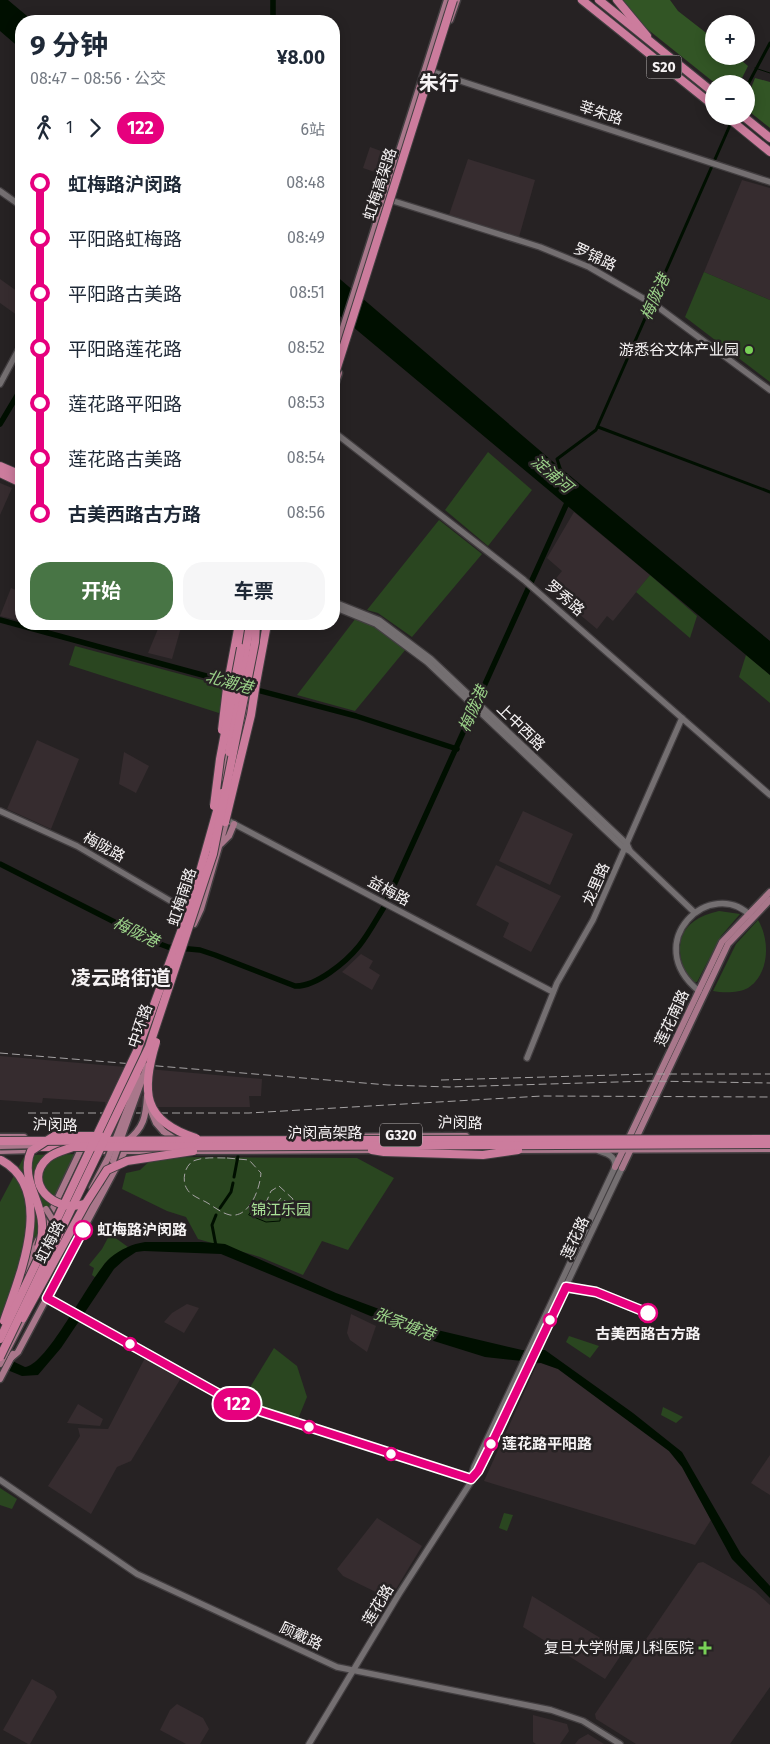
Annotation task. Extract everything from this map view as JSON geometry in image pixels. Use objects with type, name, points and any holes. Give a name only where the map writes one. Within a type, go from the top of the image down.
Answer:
[{"type":"highway","name":"虹梅高架路","points":[[340,347],[450,0]]},
{"type":"highway","name":"虹梅高架路","points":[[340,362],[450,0]]},
{"type":"highway","name":"S20","points":[[599,0],[705,86]]},
{"type":"highway","points":[[617,0],[645,31],[649,40]]},
{"type":"highway","name":"S20","points":[[584,2],[705,99]]},
{"type":"highway","points":[[736,125],[770,152]]},
{"type":"highway","points":[[754,125],[770,138]]},
{"type":"highway","points":[[0,465],[15,471]]},
{"type":"highway","points":[[0,473],[15,481]]},
{"type":"highway","points":[[219,817],[220,759],[224,705],[238,630]]},
{"type":"highway","points":[[243,630],[243,639]]},
{"type":"highway","points":[[220,759],[241,648],[247,630]]},
{"type":"highway","name":"中环路","points":[[0,1339],[137,1051],[190,908],[219,817],[249,630]]},
{"type":"highway","name":"中环路","points":[[0,1358],[149,1047],[213,854],[258,630]]},
{"type":"highway","points":[[213,854],[224,828],[230,803],[252,682],[265,630]]},
{"type":"highway","points":[[163,1003],[158,1036],[146,1082],[148,1097],[157,1115],[165,1124],[178,1132],[221,1144]]},
{"type":"highway","points":[[1,1325],[40,1244],[43,1226],[41,1209],[26,1169],[28,1158],[32,1151],[54,1136],[200,1139]]},
{"type":"highway","name":"沪闵高架路","points":[[0,1144],[221,1144],[770,1138]]},
{"type":"highway","name":"沪闵高架路","points":[[0,1144],[76,1149],[221,1144],[356,1147],[770,1145]]},
{"type":"highway","points":[[0,1358],[86,1203],[107,1170],[126,1161],[221,1144]]},
{"type":"highway","points":[[356,1147],[384,1152],[483,1155],[519,1150]]},
{"type":"highway","points":[[76,1149],[54,1154],[46,1160],[40,1173],[40,1183],[46,1196],[54,1202],[68,1206],[84,1204]]},
{"type":"highway","points":[[0,1160],[18,1176],[27,1191],[31,1208],[26,1252],[1,1325]]},
{"type":"main road","points":[[340,336],[424,69],[450,0]]},
{"type":"main road","points":[[340,363],[448,27],[453,23],[459,0]]},
{"type":"main road","name":"虹梅南路","points":[[122,1131],[147,1046],[204,878],[219,817],[232,735],[229,726],[249,630]]},
{"type":"main road","name":"虹梅南路","points":[[122,1131],[155,1040],[186,945],[196,881],[229,785],[247,696],[252,682],[258,630]]},
{"type":"main road","name":"虹梅南路","points":[[192,913],[201,909],[220,845],[219,817],[230,797],[247,696]]},
{"type":"main road","points":[[221,720],[229,726]]},
{"type":"main road","points":[[234,759],[239,752]]},
{"type":"main road","points":[[229,785],[230,797]]},
{"type":"main road","points":[[220,845],[229,836],[234,824]]},
{"type":"main road","points":[[196,881],[212,872]]},
{"type":"main road","name":"莲花南路","points":[[618,1168],[728,944],[770,892]]},
{"type":"main road","name":"莲花南路","points":[[633,1136],[722,942],[770,900]]},
{"type":"main road","points":[[123,1148],[142,1126],[145,1118],[146,1096],[156,1052],[155,1040]]},
{"type":"main road","points":[[0,1144],[81,1143],[92,1140],[105,1130],[115,1118],[147,1046]]},
{"type":"main road","points":[[146,1096],[153,1117],[163,1131],[173,1138]]},
{"type":"main road","name":"虹梅路","points":[[0,1364],[122,1131]]},
{"type":"main road","name":"虹梅路","points":[[2,1376],[113,1161],[122,1131]]},
{"type":"main road","name":"沪闵路","points":[[0,1137],[173,1138],[426,1135],[770,1138]]},
{"type":"main road","name":"虹梅路","points":[[1,1325],[76,1149],[86,1138]]},
{"type":"main road","name":"虹梅路","points":[[12,1358],[18,1352],[123,1148],[132,1138]]},
{"type":"main road","name":"沪闵路","points":[[0,1144],[256,1150],[770,1149]]},
{"type":"main road","name":"沪闵路","points":[[0,1151],[221,1144],[247,1144],[256,1150]]},
{"type":"main road","points":[[36,1194],[56,1225],[62,1246]]},
{"type":"street","name":"莘朱路","points":[[424,69],[770,182]]},
{"type":"street","points":[[0,191],[15,202]]},
{"type":"street","name":"罗锦路","points":[[382,198],[565,257],[604,275],[658,306],[770,390]]},
{"type":"street","points":[[0,384],[15,356]]},
{"type":"street","name":"罗秀路","points":[[340,437],[534,588],[770,795]]},
{"type":"street","points":[[0,477],[15,482]]},
{"type":"street","name":"上中西路","points":[[340,604],[380,620],[431,659],[471,701]]},
{"type":"street","name":"上中西路","points":[[340,609],[376,624],[427,662],[482,710],[694,912]]},
{"type":"street","name":"龙里路","points":[[527,1058],[565,966],[593,920],[628,848],[682,718]]},
{"type":"street","name":"梅陇路","points":[[0,811],[77,846],[192,913]]},
{"type":"street","name":"益梅路","points":[[219,817],[553,992]]},
{"type":"street","points":[[699,991],[684,978],[676,955],[678,936],[694,912],[713,904],[725,904],[739,908],[750,916]]},
{"type":"street","points":[[597,1150],[612,1156],[618,1168]]},
{"type":"street","name":"莲花路","points":[[309,1744],[471,1479],[474,1467],[526,1363],[618,1168]]},
{"type":"street","name":"顾戴路","points":[[0,1480],[137,1574],[337,1667],[353,1672],[551,1710],[583,1721],[620,1744]]},
{"type":"shaded area","points":[[370,147],[392,155],[386,176],[363,168]]},
{"type":"shaded area","points":[[468,159],[535,180],[519,237],[449,215]]},
{"type":"shaded area","points":[[742,180],[770,188],[770,300],[704,272]]},
{"type":"shaded area","points":[[0,279],[15,290],[15,314],[0,303]]},
{"type":"shaded area","points":[[0,483],[12,488],[0,515]]},
{"type":"shaded area","points":[[574,512],[650,575],[613,621],[607,616],[597,629],[548,588],[562,571],[547,558]]},
{"type":"shaded area","points":[[11,588],[15,590],[15,620],[0,616]]},
{"type":"shaded area","points":[[158,630],[180,630],[172,659],[148,653]]},
{"type":"shaded area","points":[[37,740],[79,759],[51,829],[7,809]]},
{"type":"shaded area","points":[[124,752],[149,766],[136,793],[119,784]]},
{"type":"shaded area","points":[[523,811],[573,834],[550,885],[499,861]]},
{"type":"shaded area","points":[[496,865],[561,896],[531,952],[503,937],[509,923],[476,905]]},
{"type":"shaded area","points":[[361,954],[373,961],[369,968],[380,975],[372,990],[342,972]]},
{"type":"shaded area","points":[[0,1056],[262,1079],[261,1096],[249,1096],[250,1107],[106,1107],[105,1102],[43,1098],[42,1103],[0,1100]]},
{"type":"shaded area","points":[[187,1304],[199,1308],[184,1333],[164,1322],[172,1313]]},
{"type":"shaded area","points":[[351,1314],[376,1326],[367,1352],[350,1340],[347,1333]]},
{"type":"shaded area","points":[[145,1358],[181,1378],[131,1461],[117,1467],[91,1514],[48,1486],[80,1436],[78,1428],[108,1429]]},
{"type":"shaded area","points":[[541,1363],[558,1369],[669,1451],[682,1467],[711,1520],[695,1545],[484,1481],[537,1364]]},
{"type":"shaded area","points":[[78,1404],[103,1419],[100,1426],[67,1423]]},
{"type":"shaded area","points":[[770,1455],[770,1495],[751,1483]]},
{"type":"shaded area","points":[[377,1518],[422,1546],[390,1599],[343,1576],[337,1569]]},
{"type":"shaded area","name":"复旦大学附属儿科医院","points":[[703,1562],[755,1591],[770,1605],[770,1687],[730,1744],[636,1744],[596,1719],[595,1714],[698,1563]]},
{"type":"shaded area","points":[[532,1596],[623,1652],[605,1679],[523,1627]]},
{"type":"shaded area","points":[[32,1679],[54,1691],[57,1697],[30,1744],[28,1744],[3,1730]]},
{"type":"shaded area","points":[[177,1704],[203,1718],[209,1729],[200,1744],[186,1744],[160,1730],[170,1710]]},
{"type":"shaded area","points":[[533,1715],[567,1724],[569,1731],[560,1744],[536,1744],[533,1742]]},
{"type":"shaded area","points":[[588,1734],[604,1744],[575,1744],[579,1739]]},
{"type":"green space","points":[[611,0],[670,0],[678,11],[705,32],[705,65],[748,66],[744,75],[705,75]]},
{"type":"green space","points":[[755,78],[770,82],[770,128],[755,116]]},
{"type":"green space","name":"游悉谷文体产业园","points":[[704,272],[770,300],[770,382],[685,317]]},
{"type":"green space","points":[[488,452],[532,490],[488,546],[445,510]]},
{"type":"green space","points":[[439,520],[482,554],[412,637],[378,613],[367,610]]},
{"type":"green space","points":[[650,575],[697,616],[690,638],[636,592]]},
{"type":"green space","points":[[356,618],[383,631],[406,649],[355,711],[297,695]]},
{"type":"green space","points":[[75,646],[225,686],[222,714],[69,665]]},
{"type":"green space","points":[[746,655],[770,675],[770,703],[739,677]]},
{"type":"green space","points":[[719,911],[740,914],[721,936],[697,982],[691,983],[681,958],[680,947],[682,937],[686,929],[694,921]]},
{"type":"green space","points":[[758,920],[765,937],[766,946],[766,956],[761,974],[755,982],[744,990],[731,992],[713,991],[736,944]]},
{"type":"green space","points":[[83,1154],[0,1318],[0,1202],[25,1155]]},
{"type":"green space","name":"锦江乐园","points":[[154,1157],[357,1158],[394,1178],[348,1250],[322,1241],[303,1275],[260,1257],[198,1239],[186,1217],[167,1211],[122,1189],[126,1173],[140,1170]]},
{"type":"green space","points":[[110,1234],[128,1247],[105,1263],[96,1278],[92,1275],[94,1268],[89,1265],[102,1249]]},
{"type":"green space","points":[[569,1336],[599,1346],[590,1358],[566,1342]]},
{"type":"green space","points":[[274,1348],[297,1366],[307,1397],[298,1419],[241,1402]]},
{"type":"green space","points":[[663,1407],[683,1417],[676,1423],[661,1415]]},
{"type":"green space","points":[[0,1488],[17,1499],[12,1509],[0,1505]]},
{"type":"green space","points":[[504,1513],[513,1515],[507,1531],[499,1528]]},
{"type":"water","points":[[0,0],[8,0],[26,15],[15,15],[15,44],[0,31]]},
{"type":"water","name":"淀浦河","points":[[340,279],[551,460],[770,641],[770,675],[340,316]]},
{"type":"water","name":"张家塘港","points":[[145,1242],[225,1244],[336,1293],[433,1329],[522,1350],[545,1350],[633,1413],[682,1452],[741,1554],[770,1586],[770,1598],[732,1559],[682,1467],[669,1451],[558,1369],[541,1363],[485,1357],[421,1337],[221,1254],[136,1252],[114,1269],[61,1348],[38,1375],[22,1376],[0,1367],[0,1355],[25,1367],[34,1362],[45,1352],[57,1336],[110,1258],[127,1247]]},
{"type":"waterway","points":[[273,0],[273,15]]},
{"type":"waterway","name":"梅陇港","points":[[753,75],[770,43]]},
{"type":"waterway","points":[[755,68],[770,73]]},
{"type":"waterway","name":"梅陇港","points":[[561,471],[557,459],[596,430],[730,125]]},
{"type":"waterway","name":"北潮港","points":[[0,424],[15,399]]},
{"type":"waterway","points":[[598,427],[770,492]]},
{"type":"waterway","name":"梅陇港","points":[[0,864],[152,941],[168,947],[200,950],[295,986],[321,978],[346,959],[359,946],[384,907],[567,503]]},
{"type":"waterway","name":"北潮港","points":[[0,620],[15,624]]},
{"type":"waterway","name":"北潮港","points":[[37,630],[232,683]]},
{"type":"waterway","name":"北潮港","points":[[253,689],[356,716],[457,749]]},
{"type":"waterway","points":[[234,1177],[238,1156]]},
{"type":"waterway","points":[[220,1208],[231,1192],[233,1183]]},
{"type":"waterway","points":[[256,1205],[281,1211],[280,1221],[266,1222],[249,1215],[256,1205]]},
{"type":"waterway","points":[[216,1215],[212,1225],[216,1246]]},
{"type":"railway","points":[[0,1053],[388,1085],[449,1087],[650,1081],[770,1083]]},
{"type":"railway","points":[[441,1080],[650,1074],[770,1074]]},
{"type":"railway","points":[[28,1113],[249,1113],[542,1096],[770,1097]]},
{"type":"railway","points":[[203,1158],[227,1158],[249,1160],[261,1173],[259,1186],[253,1201],[243,1212],[237,1215],[223,1213],[193,1195],[188,1191],[184,1181],[185,1172],[192,1162],[203,1158]]},
{"type":"railway","points":[[279,1186],[293,1199],[292,1203],[288,1203],[281,1198],[272,1209],[268,1209],[265,1205],[271,1191],[279,1186]]},
{"type":"bus line","name":"122","points":[[83,1230],[47,1298],[235,1403],[471,1479],[478,1471],[492,1443],[566,1287],[596,1292],[648,1313]]},
{"type":"place","name":"游悉谷文体产业园","points":[[749,350]]},
{"type":"place","name":"虹梅路沪闵路","points":[[83,1230]]},
{"type":"place","name":"古美西路古方路","points":[[648,1313]]},
{"type":"place","name":"莲花路平阳路","points":[[491,1444]]},
{"type":"place","name":"复旦大学附属儿科医院","points":[[705,1648]]},
{"type":"district","name":"朱行","points":[[439,83]]},
{"type":"district","name":"凌云路街道","points":[[121,978]]}]
